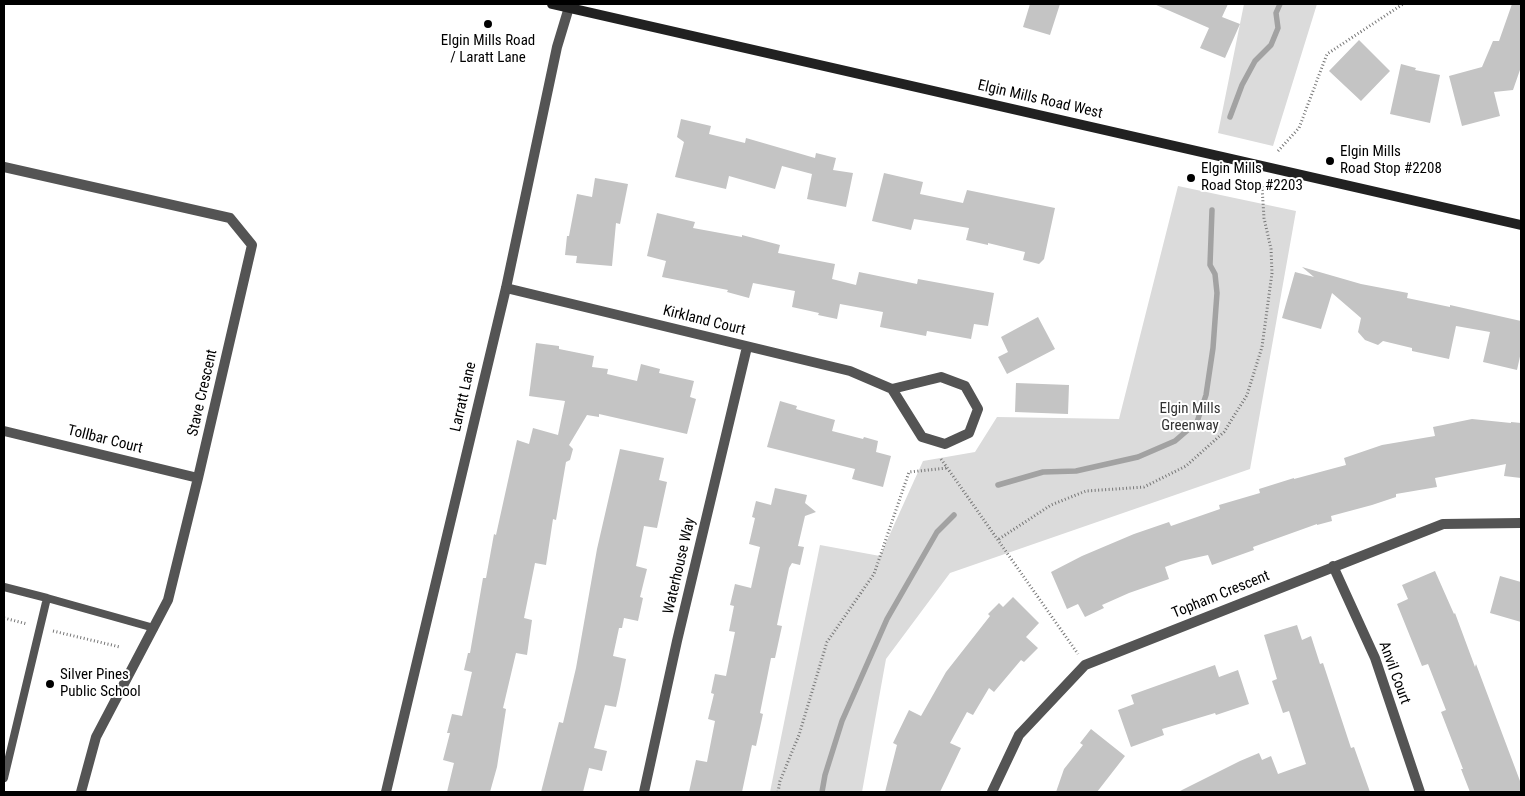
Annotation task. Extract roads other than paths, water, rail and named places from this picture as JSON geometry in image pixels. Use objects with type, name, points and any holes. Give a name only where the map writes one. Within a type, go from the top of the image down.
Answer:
[{"type":"main road","name":"Elgin Mills Road West","points":[[552,4],[570,6],[1521,225]]},
{"type":"street","name":"Larratt Lane","points":[[386,792],[506,288],[557,47],[570,6]]},
{"type":"street","name":"Stave Crescent","points":[[4,168],[230,218],[252,245],[168,600],[96,737],[81,792]]},
{"type":"street","name":"Kirkland Court","points":[[506,288],[850,371],[892,389]]},
{"type":"street","name":"Waterhouse Way","points":[[644,792],[677,641],[747,347]]},
{"type":"street","points":[[941,377],[966,386],[978,409],[970,433],[945,444],[922,437],[892,389],[941,377]]},
{"type":"street","name":"Tollbar Court","points":[[4,431],[198,478]]},
{"type":"street","name":"Topham Crescent","points":[[992,792],[1019,735],[1086,665],[1443,524],[1521,523]]},
{"type":"street","name":"Anvil Court","points":[[1334,566],[1374,658],[1420,792]]},
{"type":"lane","points":[[4,587],[154,628]]},
{"type":"lane","points":[[4,778],[48,598]]},
{"type":"waterway","points":[[1230,117],[1242,85],[1255,61],[1271,45],[1278,28],[1276,13],[1280,4]]},
{"type":"waterway","points":[[998,485],[1043,472],[1076,471],[1138,457],[1175,441],[1197,422],[1206,395],[1213,348],[1217,293],[1215,274],[1210,265],[1212,210]]},
{"type":"waterway","points":[[822,792],[825,775],[842,721],[887,619],[937,532],[954,515]]},
{"type":"place","name":"Elgin Mills Road / Laratt Lane","points":[[488,24]]},
{"type":"place","name":"Elgin Mills Road Stop #2208","points":[[1330,161]]},
{"type":"place","name":"Elgin Mills Road Stop #2203","points":[[1191,178]]},
{"type":"place","name":"Silver Pines Public School","points":[[50,684]]},
{"type":"park label","name":"Elgin Mills Greenway","points":[[1190,418]]}]
